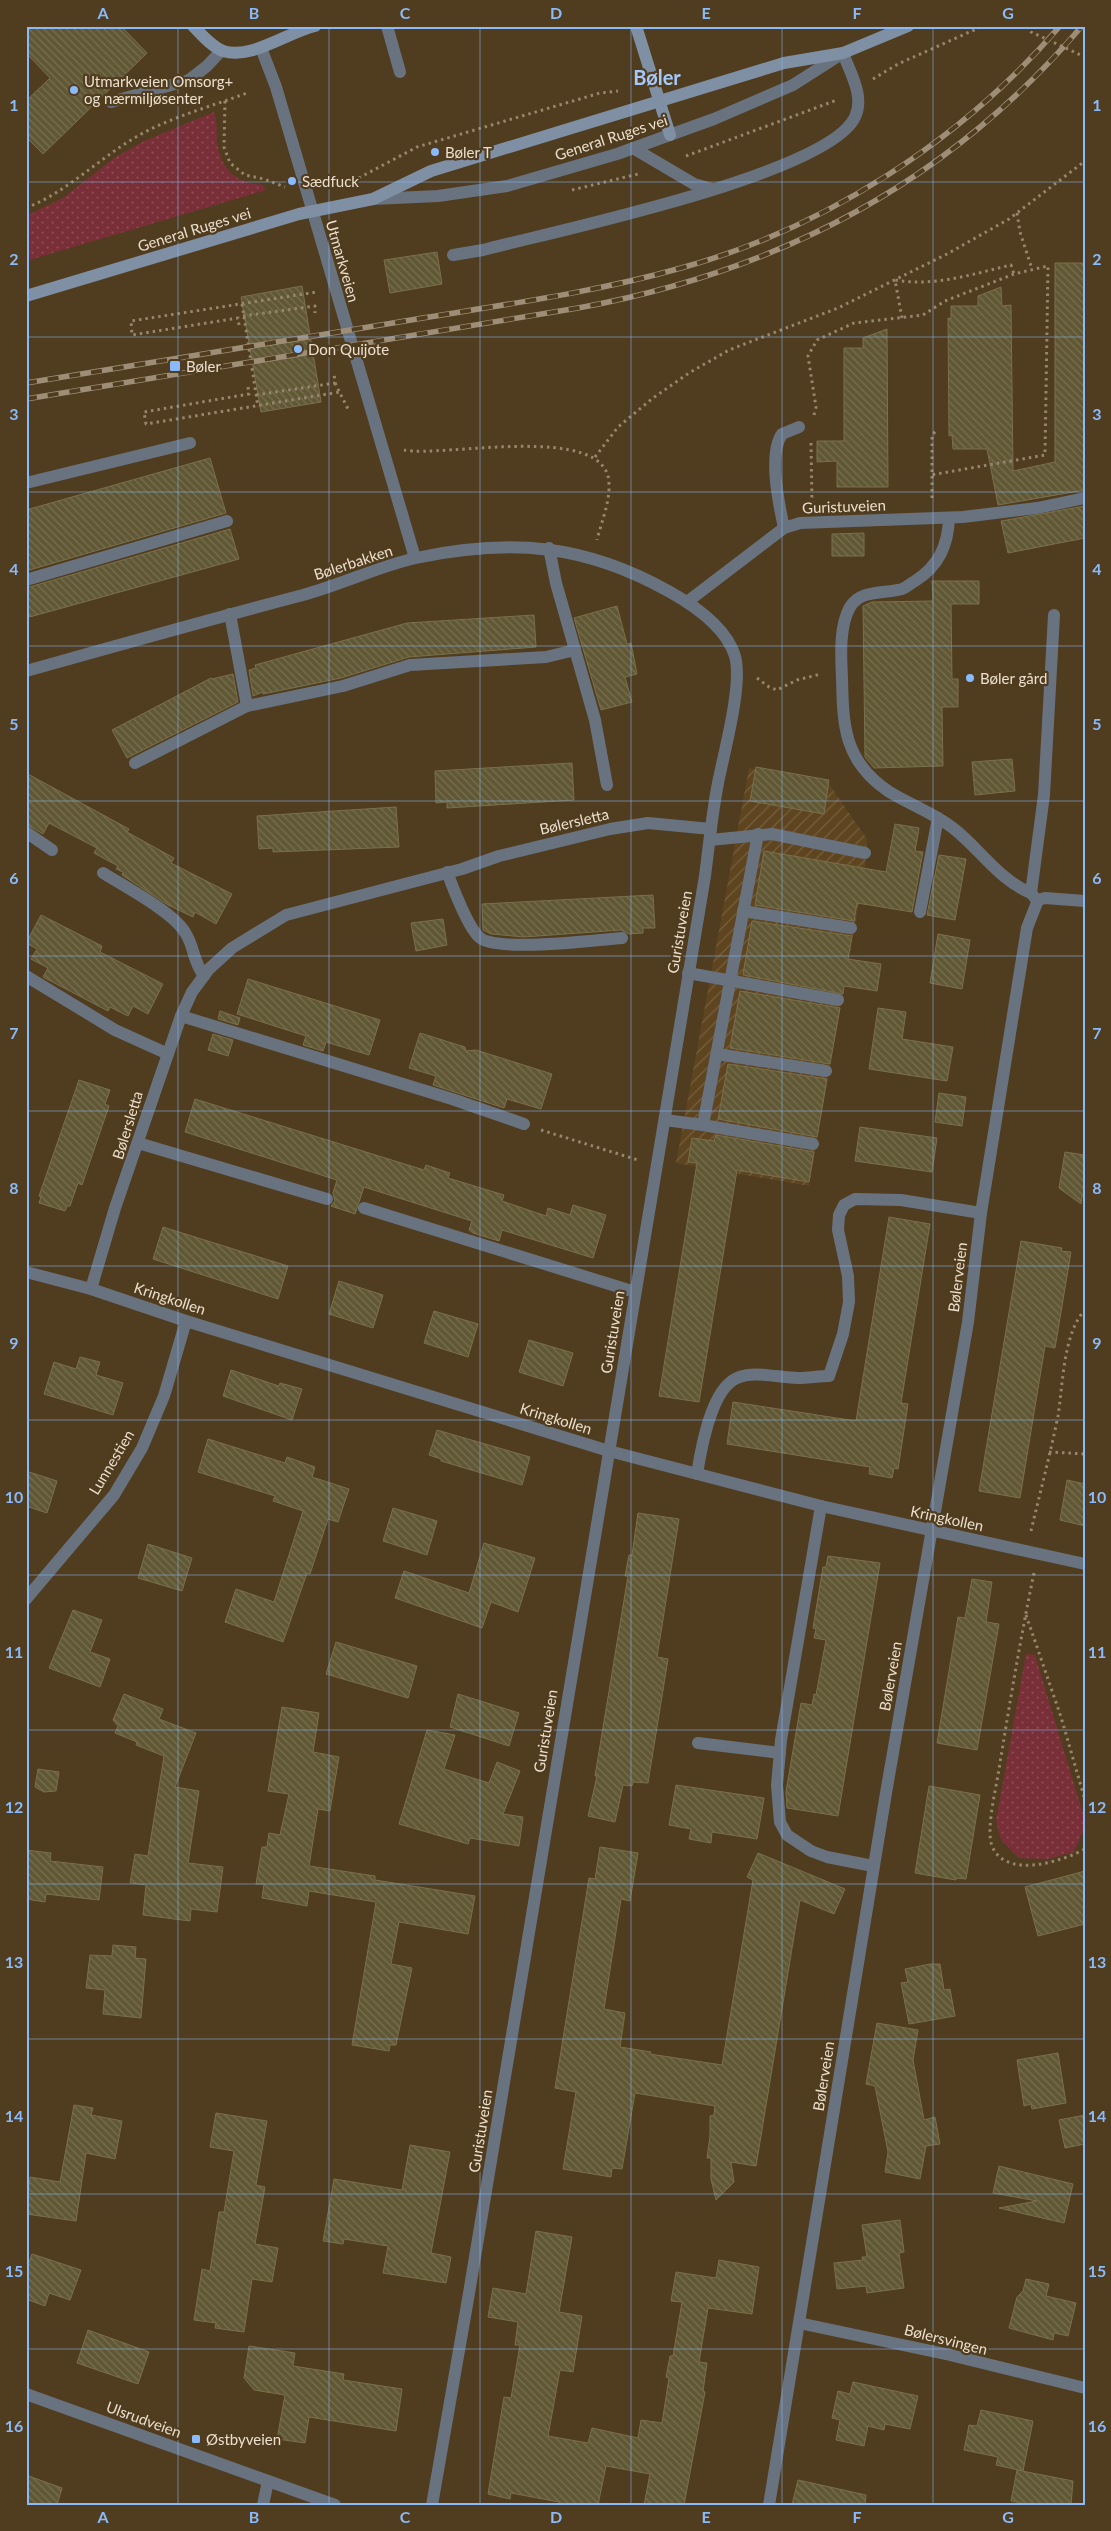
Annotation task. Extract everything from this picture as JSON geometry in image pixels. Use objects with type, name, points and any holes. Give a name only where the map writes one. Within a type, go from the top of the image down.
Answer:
[{"type":"main road","points":[[193,26],[221,50],[242,52],[261,48],[282,37],[315,26]]},
{"type":"main road","points":[[636,26],[670,135]]},
{"type":"main road","name":"General Ruges vei","points":[[26,296],[299,214],[373,199],[431,171],[784,62],[843,52],[908,26]]},
{"type":"street","points":[[387,26],[400,72]]},
{"type":"street","name":"Utmarkveien","points":[[261,48],[276,87],[334,289],[415,558]]},
{"type":"street","points":[[111,102],[189,80],[207,66],[221,50]]},
{"type":"street","points":[[453,255],[483,250],[662,207],[788,163],[840,134],[855,118],[860,97],[843,52]]},
{"type":"street","name":"General Ruges vei","points":[[373,199],[438,196],[507,186],[633,148],[793,85],[843,52]]},
{"type":"street","points":[[633,148],[694,184],[712,189]]},
{"type":"street","points":[[784,528],[777,498],[777,448],[782,434],[799,427]]},
{"type":"street","points":[[26,483],[190,443]]},
{"type":"street","name":"Guristuveien","points":[[432,2505],[470,2289],[736,682],[736,658],[728,638],[687,602],[784,528],[813,522],[950,518],[1037,508],[1085,498]]},
{"type":"street","points":[[950,518],[947,542],[933,567],[906,587],[865,595],[849,608],[843,631],[842,687],[846,739],[854,756],[869,774],[887,790],[938,818],[974,846],[1016,888],[1035,897],[1085,901]]},
{"type":"street","points":[[26,580],[228,521]]},
{"type":"street","points":[[550,548],[556,583],[595,720],[607,785]]},
{"type":"street","name":"Bølerbakken","points":[[26,671],[305,594],[415,558],[478,549],[550,548],[592,558],[637,573],[687,602]]},
{"type":"street","points":[[230,614],[247,706]]},
{"type":"street","name":"Bølerveien","points":[[769,2505],[873,1866],[968,1322],[982,1213],[1027,928],[1035,897],[1044,795],[1054,615]]},
{"type":"street","points":[[135,763],[247,706],[343,686],[410,665],[546,657],[575,650]]},
{"type":"street","points":[[920,912],[938,818]]},
{"type":"street","name":"Bølersletta","points":[[91,1289],[115,1208],[181,1016],[192,992],[204,976],[232,948],[286,915],[447,872],[499,856],[627,826],[648,823],[711,834],[772,834],[865,853]]},
{"type":"street","points":[[26,832],[52,850]]},
{"type":"street","points":[[703,1125],[758,834]]},
{"type":"street","points":[[447,872],[460,903],[479,938],[490,944],[509,946],[622,938]]},
{"type":"street","points":[[103,873],[145,900],[180,926],[187,935],[195,964],[204,976]]},
{"type":"street","points":[[743,911],[851,928]]},
{"type":"street","points":[[688,973],[838,1000]]},
{"type":"street","points":[[26,976],[115,1030],[168,1054]]},
{"type":"street","points":[[181,1016],[452,1099],[524,1124]]},
{"type":"street","points":[[717,1054],[826,1071]]},
{"type":"street","points":[[664,1120],[813,1144]]},
{"type":"street","points":[[138,1143],[327,1199]]},
{"type":"street","points":[[697,1474],[700,1451],[716,1404],[724,1388],[737,1378],[755,1375],[799,1378],[829,1376],[843,1334],[849,1302],[848,1276],[838,1230],[839,1215],[844,1205],[855,1199],[901,1200],[982,1213]]},
{"type":"street","points":[[364,1208],[635,1292]]},
{"type":"street","name":"Kringkollen","points":[[26,1272],[91,1289],[186,1321],[609,1451],[930,1532],[1085,1564]]},
{"type":"street","name":"Lunnestien","points":[[26,1599],[114,1495],[142,1448],[164,1396],[186,1321]]},
{"type":"street","points":[[821,1506],[780,1753],[777,1785],[780,1822],[787,1835],[811,1851],[827,1857],[873,1866]]},
{"type":"street","points":[[698,1743],[780,1753]]},
{"type":"street","name":"Bølersvingen","points":[[799,2323],[950,2355],[1085,2388]]},
{"type":"street","name":"Ulsrudveien","points":[[26,2394],[335,2505]]},
{"type":"street","points":[[264,2505],[268,2481]]},
{"type":"path","points":[[1027,26],[1031,32],[1085,57]]},
{"type":"path","points":[[26,208],[41,202],[73,181],[105,156],[137,136],[175,119],[247,93]]},
{"type":"path","points":[[225,101],[224,147],[230,162],[245,175],[258,180],[264,179],[292,190]]},
{"type":"path","points":[[595,458],[618,427],[653,398],[689,373],[729,350],[838,308],[947,254],[1017,213],[1085,161]]},
{"type":"path","points":[[1017,213],[1020,232],[1032,269]]},
{"type":"path","points":[[895,280],[913,284],[953,279],[1011,266],[1014,274]]},
{"type":"path","points":[[813,421],[816,407],[808,356],[817,340],[854,323],[923,315],[945,301],[1014,274],[1048,266],[1045,455],[931,475]]},
{"type":"path","points":[[895,280],[902,318]]},
{"type":"path","points":[[239,325],[238,318],[132,335],[131,322],[334,289]]},
{"type":"path","points":[[242,304],[258,407]]},
{"type":"path","points":[[243,316],[315,306],[315,313]]},
{"type":"path","points":[[256,395],[335,383],[334,374]]},
{"type":"path","points":[[248,387],[249,394],[144,412],[146,424],[364,388]]},
{"type":"path","points":[[933,519],[932,435],[938,429]]},
{"type":"path","points":[[811,437],[813,522]]},
{"type":"path","points":[[445,450],[504,446],[541,447],[571,451],[595,458],[605,468],[610,484],[598,540]]},
{"type":"path","points":[[753,676],[769,688],[778,690],[797,680],[823,673],[832,676],[842,687]]},
{"type":"path","points":[[524,1124],[641,1161]]},
{"type":"path","points":[[1085,1310],[1075,1322],[1071,1335],[1049,1452],[1032,1553],[1026,1614],[993,1808],[991,1838],[992,1847],[999,1855],[1008,1861],[1030,1866],[1056,1862],[1085,1848]]},
{"type":"path","points":[[1049,1452],[1085,1454]]},
{"type":"path","points":[[1026,1614],[1061,1717],[1085,1800]]},
{"type":"shaded area","points":[[214,112],[219,150],[225,166],[237,178],[253,184],[263,185],[266,190],[26,261],[26,216],[63,198],[114,158],[144,141]]},
{"type":"shaded area","points":[[749,768],[827,781],[867,839],[865,868],[809,1186],[676,1163]]},
{"type":"shaded area","points":[[1026,1654],[1035,1655],[1085,1820],[1085,1826],[1074,1852],[1048,1859],[1019,1858],[1001,1840],[996,1821]]},
{"type":"building","name":"Utmarkveien Omsorg+ og nærmiljøsenter","points":[[26,26],[121,26],[147,53],[43,154],[26,137],[26,101],[50,78],[26,53]]},
{"type":"building","points":[[437,252],[442,284],[390,293],[384,260]]},
{"type":"building","points":[[1055,263],[1085,263],[1085,490],[998,505],[987,449],[953,449],[952,435],[949,436],[948,318],[951,319],[951,306],[978,306],[978,296],[1001,287],[1002,306],[1011,305],[1013,471],[1055,462]]},
{"type":"building","points":[[302,286],[321,402],[261,412],[241,297]]},
{"type":"building","points":[[887,329],[888,487],[837,487],[837,461],[817,462],[817,441],[844,441],[844,348],[863,348],[863,338]]},
{"type":"building","points":[[210,458],[226,513],[26,571],[26,510]]},
{"type":"building","points":[[1085,506],[1085,538],[1008,553],[1001,521]]},
{"type":"building","points":[[230,529],[239,559],[26,618],[26,588]]},
{"type":"building","points":[[864,533],[864,556],[832,556],[832,534]]},
{"type":"building","points":[[932,581],[979,581],[979,604],[951,604],[952,679],[958,679],[958,707],[942,707],[943,766],[874,768],[865,757],[863,606],[872,602],[933,601]]},
{"type":"building","points":[[617,606],[627,644],[631,643],[637,674],[625,677],[632,702],[601,710],[574,618]]},
{"type":"building","points":[[534,615],[536,647],[409,657],[341,678],[263,694],[263,692],[253,696],[249,670],[256,668],[255,665],[407,623]]},
{"type":"building","points":[[233,674],[238,702],[127,758],[112,730],[211,678]]},
{"type":"building","points":[[1012,759],[1015,791],[975,795],[972,762]]},
{"type":"building","points":[[572,763],[574,800],[447,808],[447,802],[436,803],[435,771]]},
{"type":"building","points":[[756,767],[829,780],[824,814],[750,801]]},
{"type":"building","points":[[26,773],[129,829],[127,832],[174,858],[171,863],[232,894],[216,924],[195,912],[193,917],[168,905],[122,875],[123,872],[116,869],[118,866],[94,853],[97,848],[49,823],[43,834],[26,824]]},
{"type":"building","points":[[396,807],[399,847],[273,852],[273,848],[259,849],[257,816]]},
{"type":"building","points":[[895,824],[919,828],[915,851],[923,852],[912,912],[857,903],[854,921],[755,905],[764,851],[886,872]]},
{"type":"building","points":[[939,855],[966,859],[955,920],[927,915]]},
{"type":"building","points":[[653,895],[655,928],[643,928],[643,933],[629,934],[621,930],[524,937],[491,934],[483,930],[482,904]]},
{"type":"building","points":[[41,915],[102,946],[100,952],[163,984],[148,1014],[133,1006],[128,1016],[110,1007],[108,1011],[43,977],[48,968],[31,959],[37,949],[26,943]]},
{"type":"building","points":[[443,919],[447,945],[416,951],[411,923]]},
{"type":"building","points":[[752,921],[852,936],[848,959],[881,964],[877,991],[844,986],[843,994],[743,975]]},
{"type":"building","points":[[938,934],[970,940],[962,989],[930,983]]},
{"type":"building","points":[[248,979],[380,1020],[369,1055],[326,1042],[323,1051],[303,1045],[306,1036],[237,1014]]},
{"type":"building","points":[[740,991],[840,1008],[830,1064],[730,1048]]},
{"type":"building","points":[[878,1008],[906,1012],[902,1039],[953,1047],[947,1081],[869,1069]]},
{"type":"building","points":[[220,1011],[240,1018],[238,1025],[218,1019]]},
{"type":"building","points":[[420,1033],[465,1047],[466,1051],[476,1050],[552,1074],[541,1109],[507,1099],[504,1108],[433,1085],[436,1076],[409,1068]]},
{"type":"building","points":[[213,1034],[233,1040],[228,1056],[208,1050]]},
{"type":"building","points":[[728,1064],[827,1079],[817,1137],[718,1119]]},
{"type":"building","points":[[79,1080],[110,1090],[105,1104],[109,1106],[82,1185],[78,1183],[70,1206],[67,1206],[65,1211],[39,1203],[41,1197],[39,1196]]},
{"type":"building","points":[[939,1093],[966,1097],[962,1126],[935,1122]]},
{"type":"building","points":[[195,1099],[424,1170],[426,1165],[450,1173],[448,1178],[504,1195],[502,1201],[546,1216],[548,1208],[570,1215],[573,1205],[606,1215],[593,1258],[502,1230],[499,1241],[473,1233],[469,1230],[472,1221],[364,1187],[355,1214],[331,1206],[335,1201],[333,1193],[337,1180],[185,1132]]},
{"type":"building","points":[[860,1127],[937,1138],[932,1172],[855,1161]]},
{"type":"building","points":[[716,1135],[814,1152],[809,1182],[737,1170],[699,1402],[659,1396],[697,1163],[688,1162],[692,1138],[714,1141]]},
{"type":"building","points":[[1065,1152],[1085,1155],[1085,1196],[1082,1196],[1081,1204],[1059,1188]]},
{"type":"building","points":[[889,1217],[930,1224],[901,1403],[908,1404],[898,1469],[894,1468],[892,1478],[869,1474],[870,1467],[727,1444],[733,1402],[856,1421]]},
{"type":"building","points":[[163,1227],[288,1266],[278,1299],[153,1259]]},
{"type":"building","points":[[1021,1241],[1062,1248],[1061,1251],[1071,1252],[1055,1348],[1045,1346],[1020,1498],[979,1491]]},
{"type":"building","points":[[339,1281],[383,1295],[373,1328],[329,1314]]},
{"type":"building","points":[[434,1311],[478,1324],[468,1357],[424,1343]]},
{"type":"building","points":[[529,1340],[573,1353],[563,1386],[519,1372]]},
{"type":"building","points":[[80,1357],[100,1362],[96,1375],[123,1383],[113,1415],[44,1394],[54,1362],[76,1369]]},
{"type":"building","points":[[231,1370],[279,1386],[280,1383],[302,1389],[292,1420],[223,1396]]},
{"type":"building","points":[[437,1430],[530,1457],[522,1485],[441,1461],[441,1459],[429,1455]]},
{"type":"building","points":[[208,1439],[285,1463],[287,1457],[315,1467],[312,1477],[349,1489],[338,1522],[328,1519],[310,1574],[307,1573],[283,1642],[225,1622],[236,1589],[274,1602],[303,1511],[273,1501],[275,1496],[198,1472]]},
{"type":"building","points":[[26,1471],[57,1481],[47,1513],[26,1506]]},
{"type":"building","points":[[1067,1480],[1085,1484],[1085,1526],[1060,1520]]},
{"type":"building","points":[[393,1508],[437,1521],[427,1555],[383,1541]]},
{"type":"building","points":[[638,1513],[679,1519],[657,1657],[668,1659],[648,1783],[633,1782],[632,1786],[623,1785],[615,1822],[588,1816],[597,1776],[595,1776],[628,1576],[625,1576],[629,1555],[632,1555]]},
{"type":"building","points":[[484,1543],[535,1558],[518,1612],[491,1602],[482,1628],[395,1598],[404,1571],[469,1593]]},
{"type":"building","points":[[148,1544],[192,1558],[182,1591],[138,1578]]},
{"type":"building","points":[[828,1556],[880,1563],[838,1816],[787,1808],[786,1792],[801,1703],[812,1705],[814,1694],[816,1695],[826,1640],[814,1638],[816,1629],[813,1628],[823,1567],[826,1567]]},
{"type":"building","points":[[972,1579],[992,1582],[986,1622],[999,1624],[977,1750],[937,1743],[958,1617],[965,1618]]},
{"type":"building","points":[[73,1610],[102,1620],[90,1652],[110,1659],[100,1687],[49,1668]]},
{"type":"building","points":[[336,1642],[417,1666],[408,1698],[326,1674]]},
{"type":"building","points":[[124,1694],[163,1709],[159,1719],[196,1733],[175,1787],[199,1791],[188,1863],[223,1867],[217,1912],[191,1909],[190,1921],[143,1915],[146,1885],[130,1883],[135,1854],[148,1856],[164,1756],[136,1745],[137,1742],[115,1733],[118,1726],[113,1720]]},
{"type":"building","points":[[458,1694],[519,1713],[509,1746],[450,1727]]},
{"type":"building","points":[[282,1707],[319,1713],[313,1752],[339,1757],[330,1811],[318,1809],[309,1866],[375,1876],[375,1880],[475,1896],[468,1934],[399,1922],[391,1964],[412,1968],[396,2045],[390,2045],[389,2051],[352,2045],[376,1902],[309,1891],[307,1906],[262,1898],[264,1884],[256,1884],[262,1847],[267,1847],[269,1833],[280,1835],[289,1794],[268,1791]]},
{"type":"building","points":[[427,1730],[455,1735],[444,1769],[489,1783],[497,1762],[520,1771],[503,1814],[523,1817],[519,1846],[470,1838],[468,1844],[399,1824]]},
{"type":"building","points":[[38,1769],[59,1772],[56,1791],[44,1792],[35,1787]]},
{"type":"building","points":[[676,1785],[764,1798],[757,1839],[712,1832],[711,1843],[689,1839],[691,1829],[669,1825]]},
{"type":"building","points":[[929,1786],[980,1795],[966,1879],[956,1878],[956,1880],[915,1873]]},
{"type":"building","points":[[600,1847],[638,1853],[630,1901],[621,1899],[604,2009],[625,2013],[620,2047],[651,2052],[650,2054],[722,2065],[753,1880],[747,1877],[758,1853],[845,1889],[834,1914],[800,1900],[756,2166],[731,2162],[734,2182],[716,2200],[711,2179],[711,2158],[707,2158],[710,2116],[714,2115],[715,2106],[635,2093],[622,2169],[612,2168],[611,2177],[563,2169],[576,2092],[555,2088],[589,1878],[595,1879]]},
{"type":"building","points":[[26,1850],[51,1853],[50,1861],[103,1867],[99,1900],[46,1894],[45,1902],[26,1899]]},
{"type":"building","points":[[1085,1871],[1085,1924],[1038,1936],[1025,1887]]},
{"type":"building","points":[[113,1945],[136,1947],[135,1958],[146,1959],[141,2018],[103,2014],[105,1990],[86,1988],[90,1955],[112,1956]]},
{"type":"building","points":[[940,1964],[944,1990],[950,1989],[955,2016],[909,2024],[901,1983],[908,1982],[905,1969]]},
{"type":"building","points":[[877,2023],[918,2030],[913,2060],[924,2120],[935,2117],[940,2144],[926,2146],[920,2179],[885,2172],[888,2152],[875,2086],[866,2084]]},
{"type":"building","points":[[1058,2053],[1066,2103],[1032,2109],[1031,2104],[1024,2106],[1017,2060]]},
{"type":"building","points":[[74,2105],[93,2108],[91,2115],[122,2121],[115,2159],[86,2153],[76,2221],[26,2214],[30,2177],[60,2182]]},
{"type":"building","points":[[216,2113],[267,2121],[256,2185],[265,2187],[255,2244],[278,2248],[272,2282],[252,2279],[244,2332],[215,2328],[216,2323],[194,2320],[202,2269],[210,2271],[219,2212],[224,2212],[234,2151],[210,2147]]},
{"type":"building","points":[[1085,2115],[1085,2144],[1065,2148],[1059,2120]]},
{"type":"building","points":[[410,2145],[450,2152],[431,2253],[451,2257],[446,2283],[383,2273],[388,2246],[344,2239],[343,2244],[323,2241],[334,2179],[402,2190]]},
{"type":"building","points":[[999,2166],[1073,2184],[1064,2223],[999,2208],[1037,2201],[993,2193]]},
{"type":"building","points":[[900,2220],[904,2252],[899,2253],[904,2288],[867,2293],[866,2286],[837,2289],[834,2263],[863,2260],[862,2257],[867,2257],[862,2225]]},
{"type":"building","points":[[536,2231],[572,2237],[559,2312],[582,2316],[573,2372],[560,2370],[548,2436],[588,2443],[592,2428],[638,2438],[641,2420],[662,2423],[669,2378],[666,2377],[670,2356],[673,2356],[682,2302],[671,2301],[676,2272],[716,2278],[719,2260],[759,2267],[752,2314],[708,2308],[699,2362],[707,2363],[703,2391],[705,2392],[684,2505],[644,2505],[650,2474],[606,2466],[598,2505],[559,2505],[559,2502],[511,2493],[510,2499],[488,2494],[504,2397],[511,2398],[520,2345],[515,2345],[518,2322],[488,2317],[493,2288],[526,2294]]},
{"type":"building","points":[[32,2254],[81,2270],[70,2300],[49,2293],[45,2306],[26,2299],[26,2271]]},
{"type":"building","points":[[1026,2279],[1049,2284],[1046,2296],[1076,2303],[1068,2336],[1054,2333],[1053,2340],[1009,2328],[1017,2297],[1023,2291]]},
{"type":"building","points":[[88,2330],[149,2352],[138,2384],[77,2363]]},
{"type":"building","points":[[249,2346],[295,2353],[293,2366],[344,2374],[343,2380],[402,2389],[396,2431],[309,2417],[305,2443],[277,2439],[285,2395],[254,2390],[244,2378]]},
{"type":"building","points":[[853,2382],[918,2396],[910,2429],[885,2424],[884,2430],[868,2426],[864,2446],[836,2440],[840,2420],[832,2418],[838,2391],[850,2394]]},
{"type":"building","points":[[981,2410],[1033,2421],[1023,2471],[996,2465],[998,2457],[964,2450],[969,2425],[977,2426]]},
{"type":"building","points":[[1017,2470],[1073,2481],[1071,2505],[1032,2505],[1011,2501]]},
{"type":"building","points":[[26,2475],[62,2488],[57,2505],[26,2505]]},
{"type":"building","points":[[798,2480],[866,2495],[865,2505],[792,2505]]},
{"type":"railway","points":[[26,383],[576,292],[681,268],[735,251],[788,229],[839,204],[888,175],[935,142],[980,106],[1022,67],[1060,26]]},
{"type":"railway","points":[[26,399],[578,308],[652,292],[723,270],[791,244],[856,212],[917,174],[975,131],[1030,82],[1082,26]]},
{"type":"place","name":"Utmarkveien Omsorg+ og nærmiljøsenter","points":[[74,90]]},
{"type":"place","name":"Bøler T","points":[[435,152]]},
{"type":"place","name":"Sædfuck","points":[[292,181]]},
{"type":"place","name":"Don Quijote","points":[[298,349]]},
{"type":"place","name":"Bøler","points":[[175,366]]},
{"type":"place","name":"Bøler gård","points":[[970,678]]},
{"type":"place","name":"Østbyveien","points":[[196,2439]]},
{"type":"district","name":"Bøler","points":[[657,77]]}]
